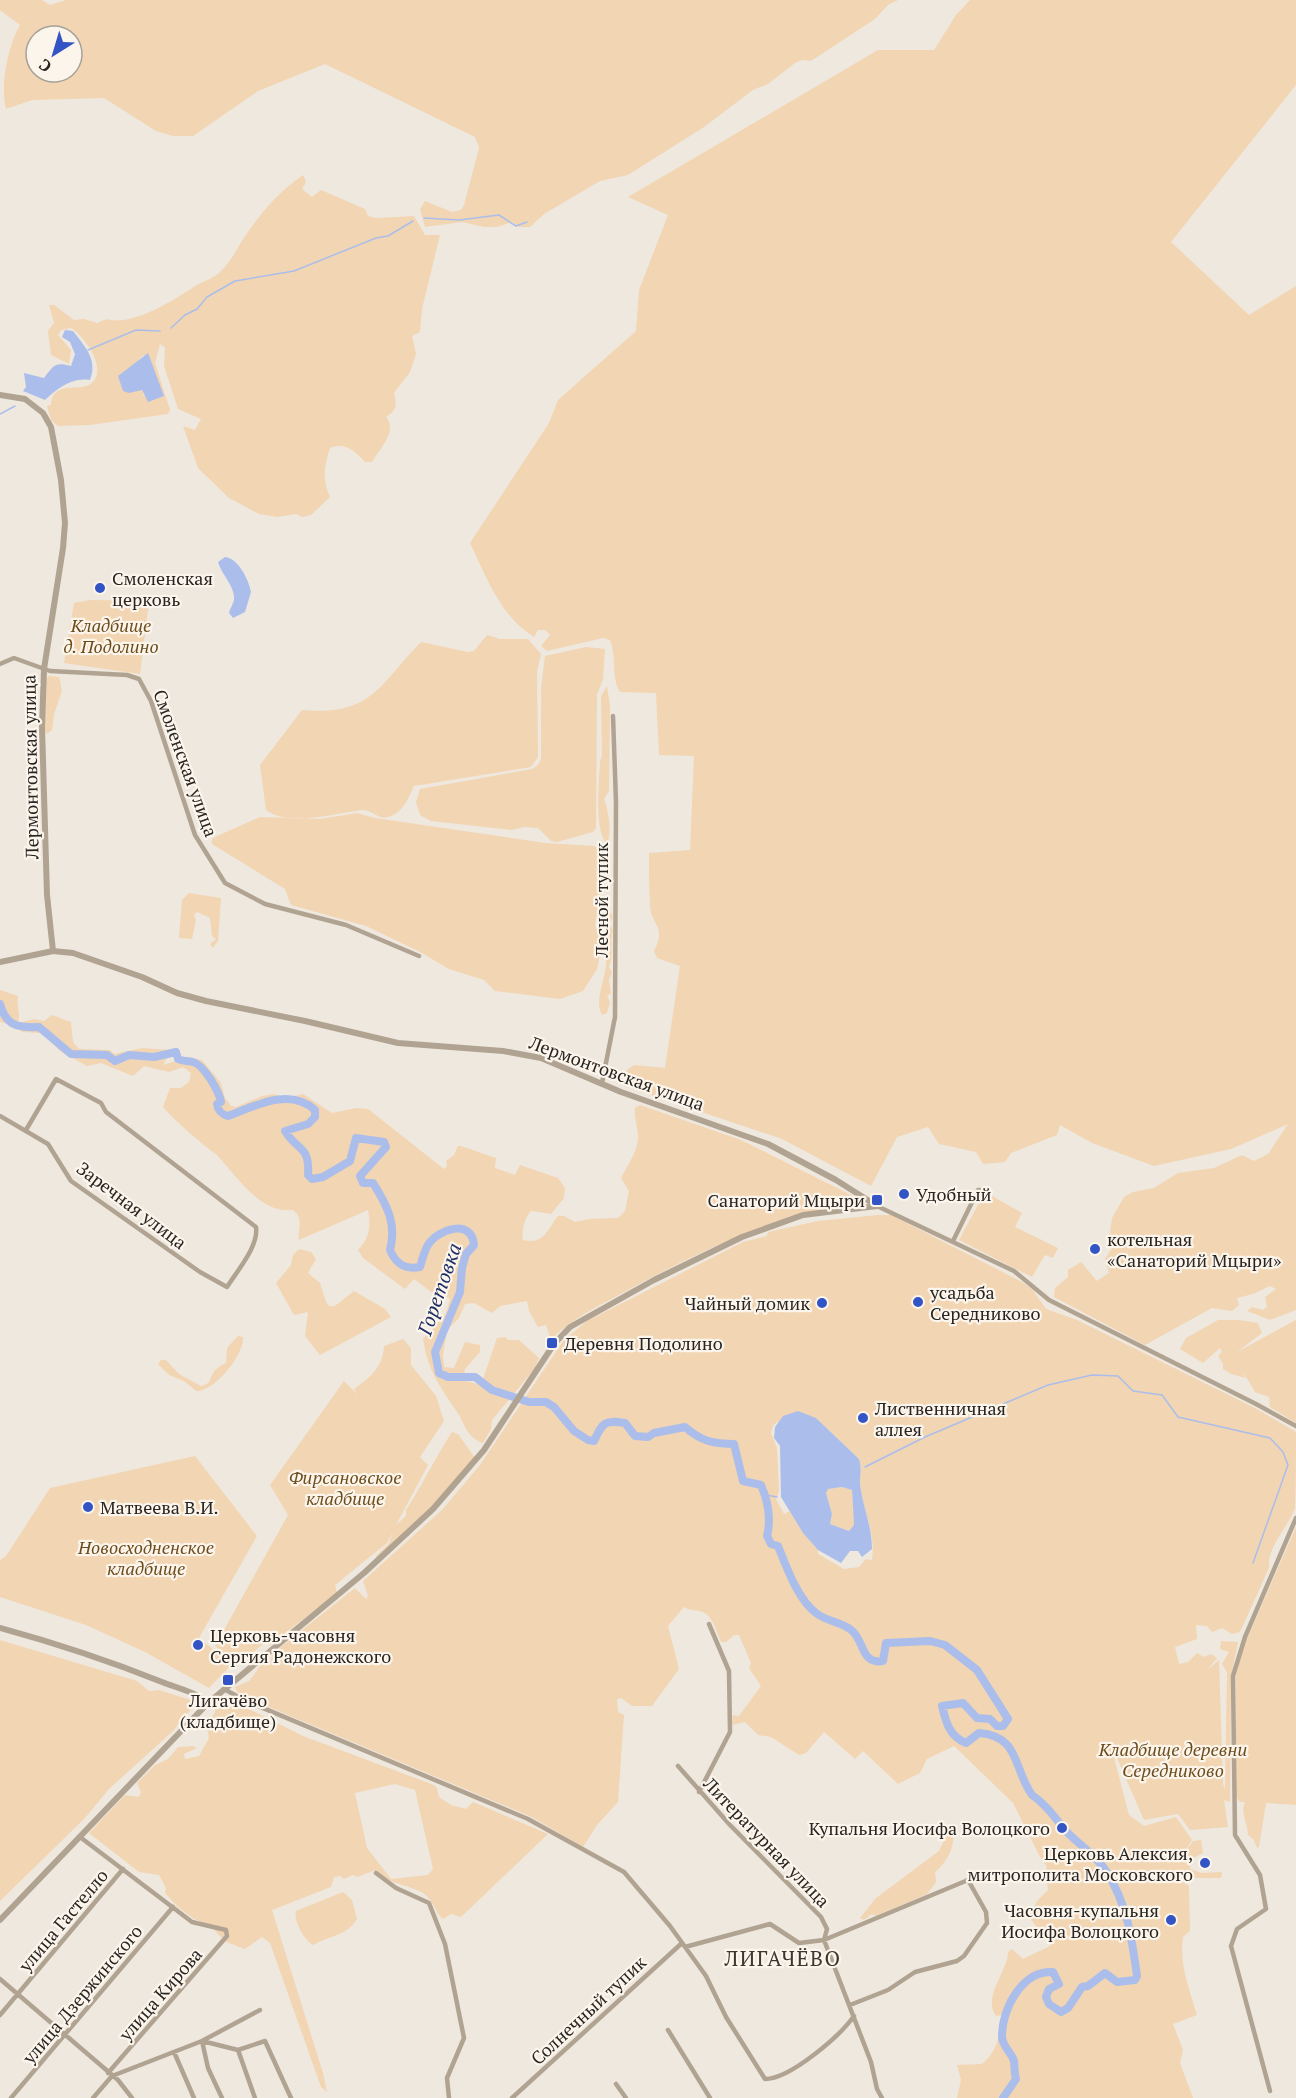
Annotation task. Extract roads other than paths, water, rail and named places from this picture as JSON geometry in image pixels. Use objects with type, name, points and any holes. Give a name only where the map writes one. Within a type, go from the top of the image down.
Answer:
[{"type":"street","name":"Лермонтовская улица","points":[[0,395],[16,396],[32,402],[43,413],[51,427],[61,480],[63,548],[44,669],[42,727],[47,895],[53,951]]},
{"type":"street","name":"Смоленская улица","points":[[0,664],[14,658],[44,669],[127,675],[143,683],[172,758],[195,835],[225,883],[265,904],[346,925],[419,956]]},
{"type":"street","name":"Лесной тупик","points":[[602,1083],[615,1017],[616,802],[613,716]]},
{"type":"street","name":"Лермонтовская улица","points":[[0,962],[53,951],[94,959],[185,996],[398,1043],[503,1051],[541,1058],[768,1144],[836,1180],[877,1206]]},
{"type":"street","name":"Заречная улица","points":[[0,1116],[48,1144],[71,1181],[200,1272],[227,1287],[258,1234],[256,1227],[106,1112],[101,1103],[56,1079],[26,1130]]},
{"type":"street","points":[[953,1241],[978,1190],[983,1190]]},
{"type":"street","points":[[0,1920],[208,1703],[364,1574],[433,1509],[484,1450],[554,1344],[570,1327],[654,1280],[742,1237],[792,1219],[828,1211],[877,1206],[1014,1271],[1049,1300],[1296,1426]]},
{"type":"street","points":[[1270,2091],[1232,1946],[1237,1929],[1266,1909],[1260,1875],[1235,1835],[1233,1680],[1245,1636],[1296,1518]]},
{"type":"street","points":[[699,1792],[730,1731],[729,1671],[709,1624]]},
{"type":"street","points":[[0,1628],[56,1643],[114,1663],[192,1694],[208,1703]]},
{"type":"street","points":[[224,1689],[244,1700],[528,1819],[624,1872],[684,1945],[711,1986],[726,2017],[765,2079],[791,2070],[818,2050],[854,2016]]},
{"type":"street","name":"Литературная улица","points":[[678,1766],[699,1792],[816,1911],[826,1925],[824,1940],[871,2062],[876,2089],[882,2098]]},
{"type":"street","points":[[80,1837],[173,1907]]},
{"type":"street","name":"улица Гастелло","points":[[0,2015],[123,1869]]},
{"type":"street","points":[[376,1873],[396,1888],[429,1903],[445,1944],[464,2038],[447,2078],[449,2098]]},
{"type":"street","points":[[684,1945],[770,1924],[782,1929],[799,1943],[824,1940],[968,1880],[986,1912],[985,1928],[960,1959],[915,1972],[888,1990],[850,2005]]},
{"type":"street","name":"улица Кирова","points":[[93,2098],[224,1942],[226,1930],[192,1922],[173,1907]]},
{"type":"street","name":"улица Дзержинского","points":[[11,2098],[66,2036],[173,1907]]},
{"type":"street","name":"Солнечный тупик","points":[[512,2098],[684,1945]]},
{"type":"street","points":[[0,1979],[123,2085],[132,2098]]},
{"type":"street","points":[[110,2075],[202,2041],[260,2010]]},
{"type":"street","points":[[668,2030],[710,2098]]},
{"type":"street","points":[[202,2041],[238,2050],[265,2041],[291,2098]]},
{"type":"street","points":[[202,2041],[208,2068],[222,2098]]},
{"type":"street","points":[[238,2050],[255,2098]]},
{"type":"street","points":[[174,2052],[194,2098]]},
{"type":"street","points":[[616,2084],[626,2098]]},
{"type":"water","points":[[65,330],[73,331],[89,354],[92,366],[90,380],[71,382],[45,400],[23,391],[26,387],[24,373],[44,378],[55,366],[61,364],[71,366],[75,354],[70,342],[62,337]]},
{"type":"water","points":[[148,353],[164,396],[148,402],[142,390],[129,393],[123,391],[118,376]]},
{"type":"water","points":[[225,557],[238,565],[251,592],[245,612],[233,618],[229,613],[234,594],[218,562]]},
{"type":"water","points":[[798,1411],[816,1418],[859,1459],[861,1491],[872,1549],[862,1557],[858,1551],[850,1551],[841,1563],[818,1550],[803,1533],[781,1497],[780,1446],[774,1438],[775,1427],[783,1416]],"holes":[[[842,1487],[852,1490],[854,1525],[849,1531],[830,1524],[832,1514],[826,1493],[828,1489]]]},
{"type":"waterway","points":[[424,218],[459,220],[499,215],[516,226],[527,222]]},
{"type":"waterway","points":[[171,328],[185,315],[197,309],[207,297],[235,281],[294,271],[376,238],[388,236],[413,221]]},
{"type":"waterway","points":[[88,350],[136,330],[160,331]]},
{"type":"waterway","points":[[0,414],[15,406]]},
{"type":"waterway","name":"Горетовка","points":[[0,1004],[9,1021],[19,1026],[39,1027],[71,1054],[107,1055],[115,1061],[129,1055],[154,1057],[176,1052],[178,1059],[191,1061],[202,1068],[220,1097],[221,1102],[217,1104],[218,1109],[228,1116],[283,1099],[305,1103],[315,1110],[315,1117],[308,1124],[285,1131],[305,1153],[308,1175],[312,1179],[323,1177],[350,1161],[356,1138],[384,1142],[386,1147],[360,1176],[363,1183],[373,1183],[383,1199],[391,1223],[390,1250],[395,1259],[405,1267],[420,1267],[425,1250],[433,1239],[439,1234],[454,1229],[467,1231],[474,1245],[466,1254],[460,1292],[435,1352],[439,1373],[448,1377],[475,1377],[492,1390],[529,1402],[546,1402],[554,1407],[574,1431],[588,1440],[594,1441],[602,1426],[613,1422],[625,1423],[635,1436],[648,1437],[654,1433],[685,1427],[696,1436],[708,1441],[734,1444],[743,1481],[761,1485],[769,1517],[767,1536],[771,1544],[778,1546],[793,1582],[810,1607],[820,1616],[855,1633],[870,1659],[883,1661],[886,1643],[930,1641],[945,1645],[977,1670],[1008,1719],[1003,1726],[997,1726],[990,1719],[977,1718],[963,1703],[942,1706],[949,1728],[956,1737],[966,1743],[979,1733],[992,1735],[1002,1740],[1014,1755],[1032,1795],[1102,1865],[1124,1909],[1131,1935],[1137,1976],[1135,1980],[1117,1982],[1105,1973],[1088,1986],[1082,1987],[1068,2008],[1061,2012],[1049,2004],[1046,1997],[1049,1989],[1059,1984],[1053,1972],[1042,1973],[1023,1984],[1010,2003],[1003,2025],[1002,2040],[1014,2061],[1016,2079],[1003,2098]]},
{"type":"waterway","points":[[865,1467],[925,1437],[1048,1385],[1092,1375],[1118,1376],[1133,1391],[1162,1395],[1178,1417],[1270,1438],[1283,1452],[1288,1465],[1253,1563]]},
{"type":"waterway","points":[[766,1495],[777,1497]]},
{"type":"place","name":"Смоленская церковь","points":[[100,588]]},
{"type":"place","name":"Удобный","points":[[904,1194]]},
{"type":"place","name":"Санаторий Мцыри","points":[[877,1200]]},
{"type":"place","name":"котельная «Санаторий Мцыри»","points":[[1095,1249]]},
{"type":"place","name":"усадьба Середниково","points":[[918,1302]]},
{"type":"place","name":"Чайный домик","points":[[822,1303]]},
{"type":"place","name":"Деревня Подолино","points":[[552,1343]]},
{"type":"place","name":"Лиственничная аллея","points":[[863,1418]]},
{"type":"place","name":"Матвеева В.И.","points":[[88,1507]]},
{"type":"place","name":"Церковь-часовня Сергия Радонежского","points":[[198,1645]]},
{"type":"place","name":"Лигачёво (кладбище)","points":[[228,1680]]},
{"type":"place","name":"Купальня Иосифа Волоцкого","points":[[1062,1828]]},
{"type":"place","name":"Церковь Алексия, митрополита Московского","points":[[1205,1863]]},
{"type":"place","name":"Часовня-купальня Иосифа Волоцкого","points":[[1171,1920]]},
{"type":"district","name":"ЛИГАЧЁВО","points":[[783,1958]]},
{"type":"park label","name":"Кладбище д. Подолино","points":[[111,635]]},
{"type":"park label","name":"Фирсановское кладбище","points":[[345,1487]]},
{"type":"park label","name":"Новосходненское кладбище","points":[[146,1557]]},
{"type":"park label","name":"Кладбище деревни Середниково","points":[[1173,1759]]}]
